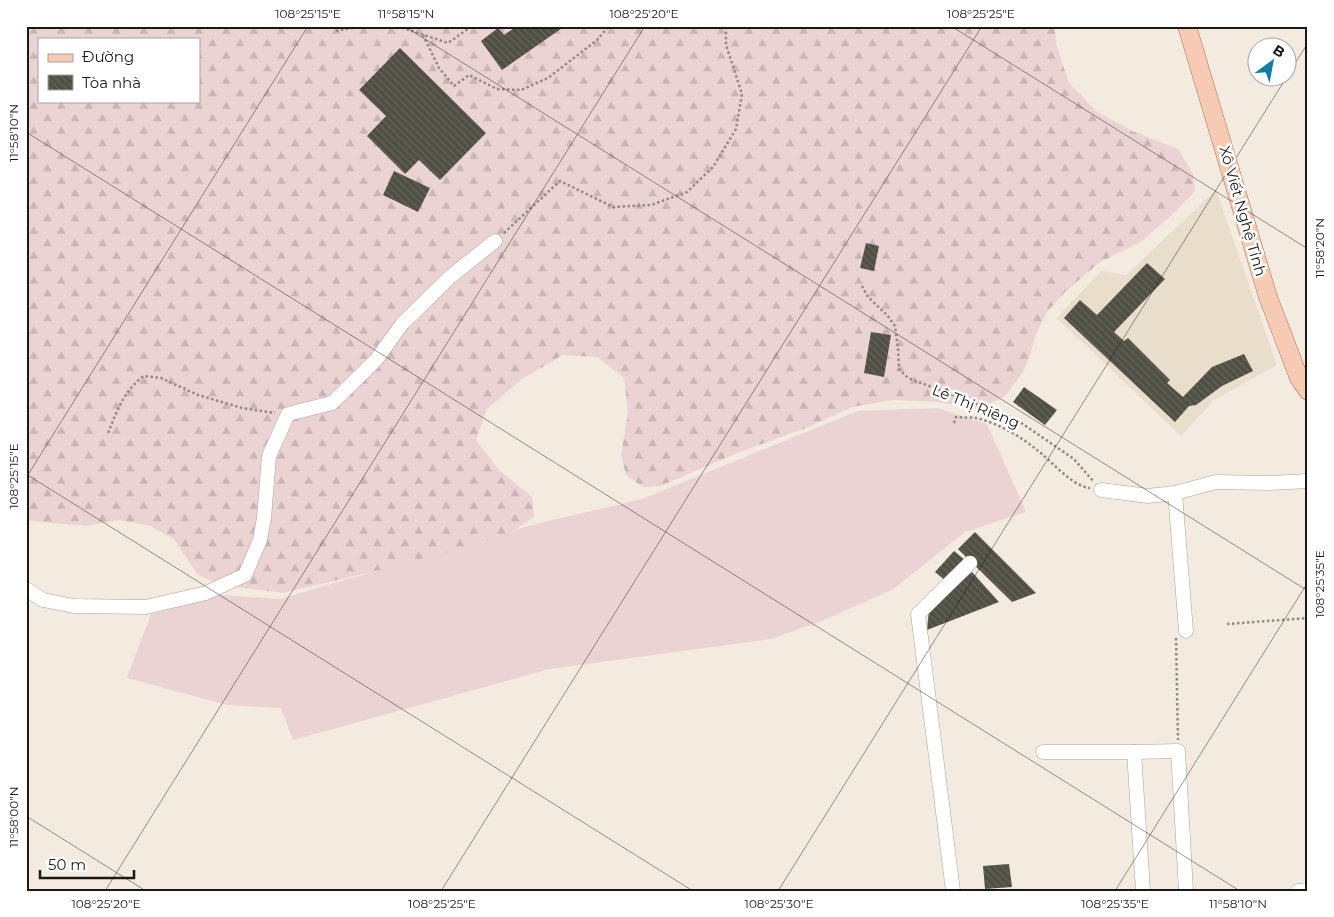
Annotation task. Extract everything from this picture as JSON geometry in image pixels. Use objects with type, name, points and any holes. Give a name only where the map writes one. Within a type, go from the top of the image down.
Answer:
[{"type":"main road","name":"Xô Viết Nghệ Tỉnh","points":[[1187,26],[1268,297],[1299,378],[1308,391]]},
{"type":"street","points":[[26,589],[43,600],[74,606],[146,607],[206,593],[245,575],[260,540],[264,518],[269,456],[288,414],[332,403],[376,360],[402,324],[450,277],[495,241]]},
{"type":"street","points":[[1101,490],[1148,496],[1175,493],[1216,482],[1269,483],[1308,481]]},
{"type":"street","points":[[1175,493],[1186,631]]},
{"type":"street","points":[[953,891],[918,614],[970,563]]},
{"type":"street","points":[[1043,752],[1178,751],[1186,891]]},
{"type":"street","points":[[1134,752],[1144,891]]},
{"type":"street","points":[[1298,891],[1308,890]]},
{"type":"path","points":[[336,31],[362,26]]},
{"type":"path","points":[[397,26],[448,42],[472,26]]},
{"type":"path","points":[[423,35],[439,68],[454,86],[469,75],[498,90],[521,90],[548,78],[597,40],[609,26]]},
{"type":"path","points":[[495,241],[560,181],[613,208],[651,205],[687,192],[714,167],[736,129],[742,94],[726,44],[726,26]]},
{"type":"path","name":"Lê Thị Riêng","points":[[862,286],[868,297],[887,315],[894,326],[899,369],[908,378],[1014,418],[1074,459],[1101,490]]},
{"type":"path","points":[[108,433],[119,404],[133,384],[144,376],[161,378],[198,395],[242,408],[288,414]]},
{"type":"path","points":[[954,423],[956,417],[976,418],[1009,430],[1038,450],[1058,469],[1084,488],[1101,490]]},
{"type":"path","points":[[1009,430],[1014,418]]},
{"type":"path","points":[[1227,624],[1308,618]]},
{"type":"path","points":[[1178,751],[1176,631],[1186,631]]},
{"type":"shaded area","points":[[1216,190],[1277,365],[1214,400],[1181,436],[1057,318],[1101,271],[1126,275]]},
{"type":"green space","points":[[26,26],[1055,26],[1056,44],[1069,83],[1096,111],[1132,131],[1178,149],[1193,174],[1195,191],[1174,213],[1141,242],[1100,262],[1066,291],[1047,312],[1036,334],[1023,372],[1005,396],[978,409],[938,402],[893,400],[852,407],[806,428],[740,452],[660,486],[643,487],[626,475],[621,455],[628,413],[624,378],[597,357],[563,355],[522,379],[487,409],[476,440],[498,469],[532,497],[534,517],[509,534],[417,561],[283,593],[222,585],[198,575],[174,539],[150,526],[120,520],[86,526],[26,519]]},
{"type":"green space","points":[[937,408],[987,424],[1026,512],[965,532],[892,590],[819,622],[771,639],[550,669],[293,740],[281,708],[227,705],[127,678],[151,614],[220,595],[280,599],[528,526],[642,499],[858,411]]},
{"type":"building","points":[[517,26],[565,26],[502,70],[481,41],[498,28],[504,35]]},
{"type":"building","points":[[400,48],[486,133],[440,180],[419,160],[405,174],[367,136],[386,116],[359,90]]},
{"type":"building","points":[[394,171],[430,188],[418,212],[383,195]]},
{"type":"building","points":[[866,243],[879,246],[874,271],[860,268]]},
{"type":"building","points":[[1147,263],[1165,279],[1114,332],[1124,341],[1128,338],[1170,380],[1167,383],[1183,397],[1212,367],[1244,354],[1253,371],[1222,386],[1196,405],[1189,406],[1175,422],[1064,318],[1080,300],[1097,315]]},
{"type":"building","points":[[871,332],[891,335],[884,377],[864,373]]},
{"type":"building","points":[[1024,387],[1057,410],[1045,425],[1013,402]]},
{"type":"building","points":[[975,532],[1036,593],[1012,602],[958,549]]},
{"type":"building","points":[[954,551],[965,560],[946,581],[935,572]]},
{"type":"building","points":[[972,572],[999,602],[927,630],[929,610]]},
{"type":"building","points":[[1009,864],[1012,887],[985,889],[983,866]]}]
